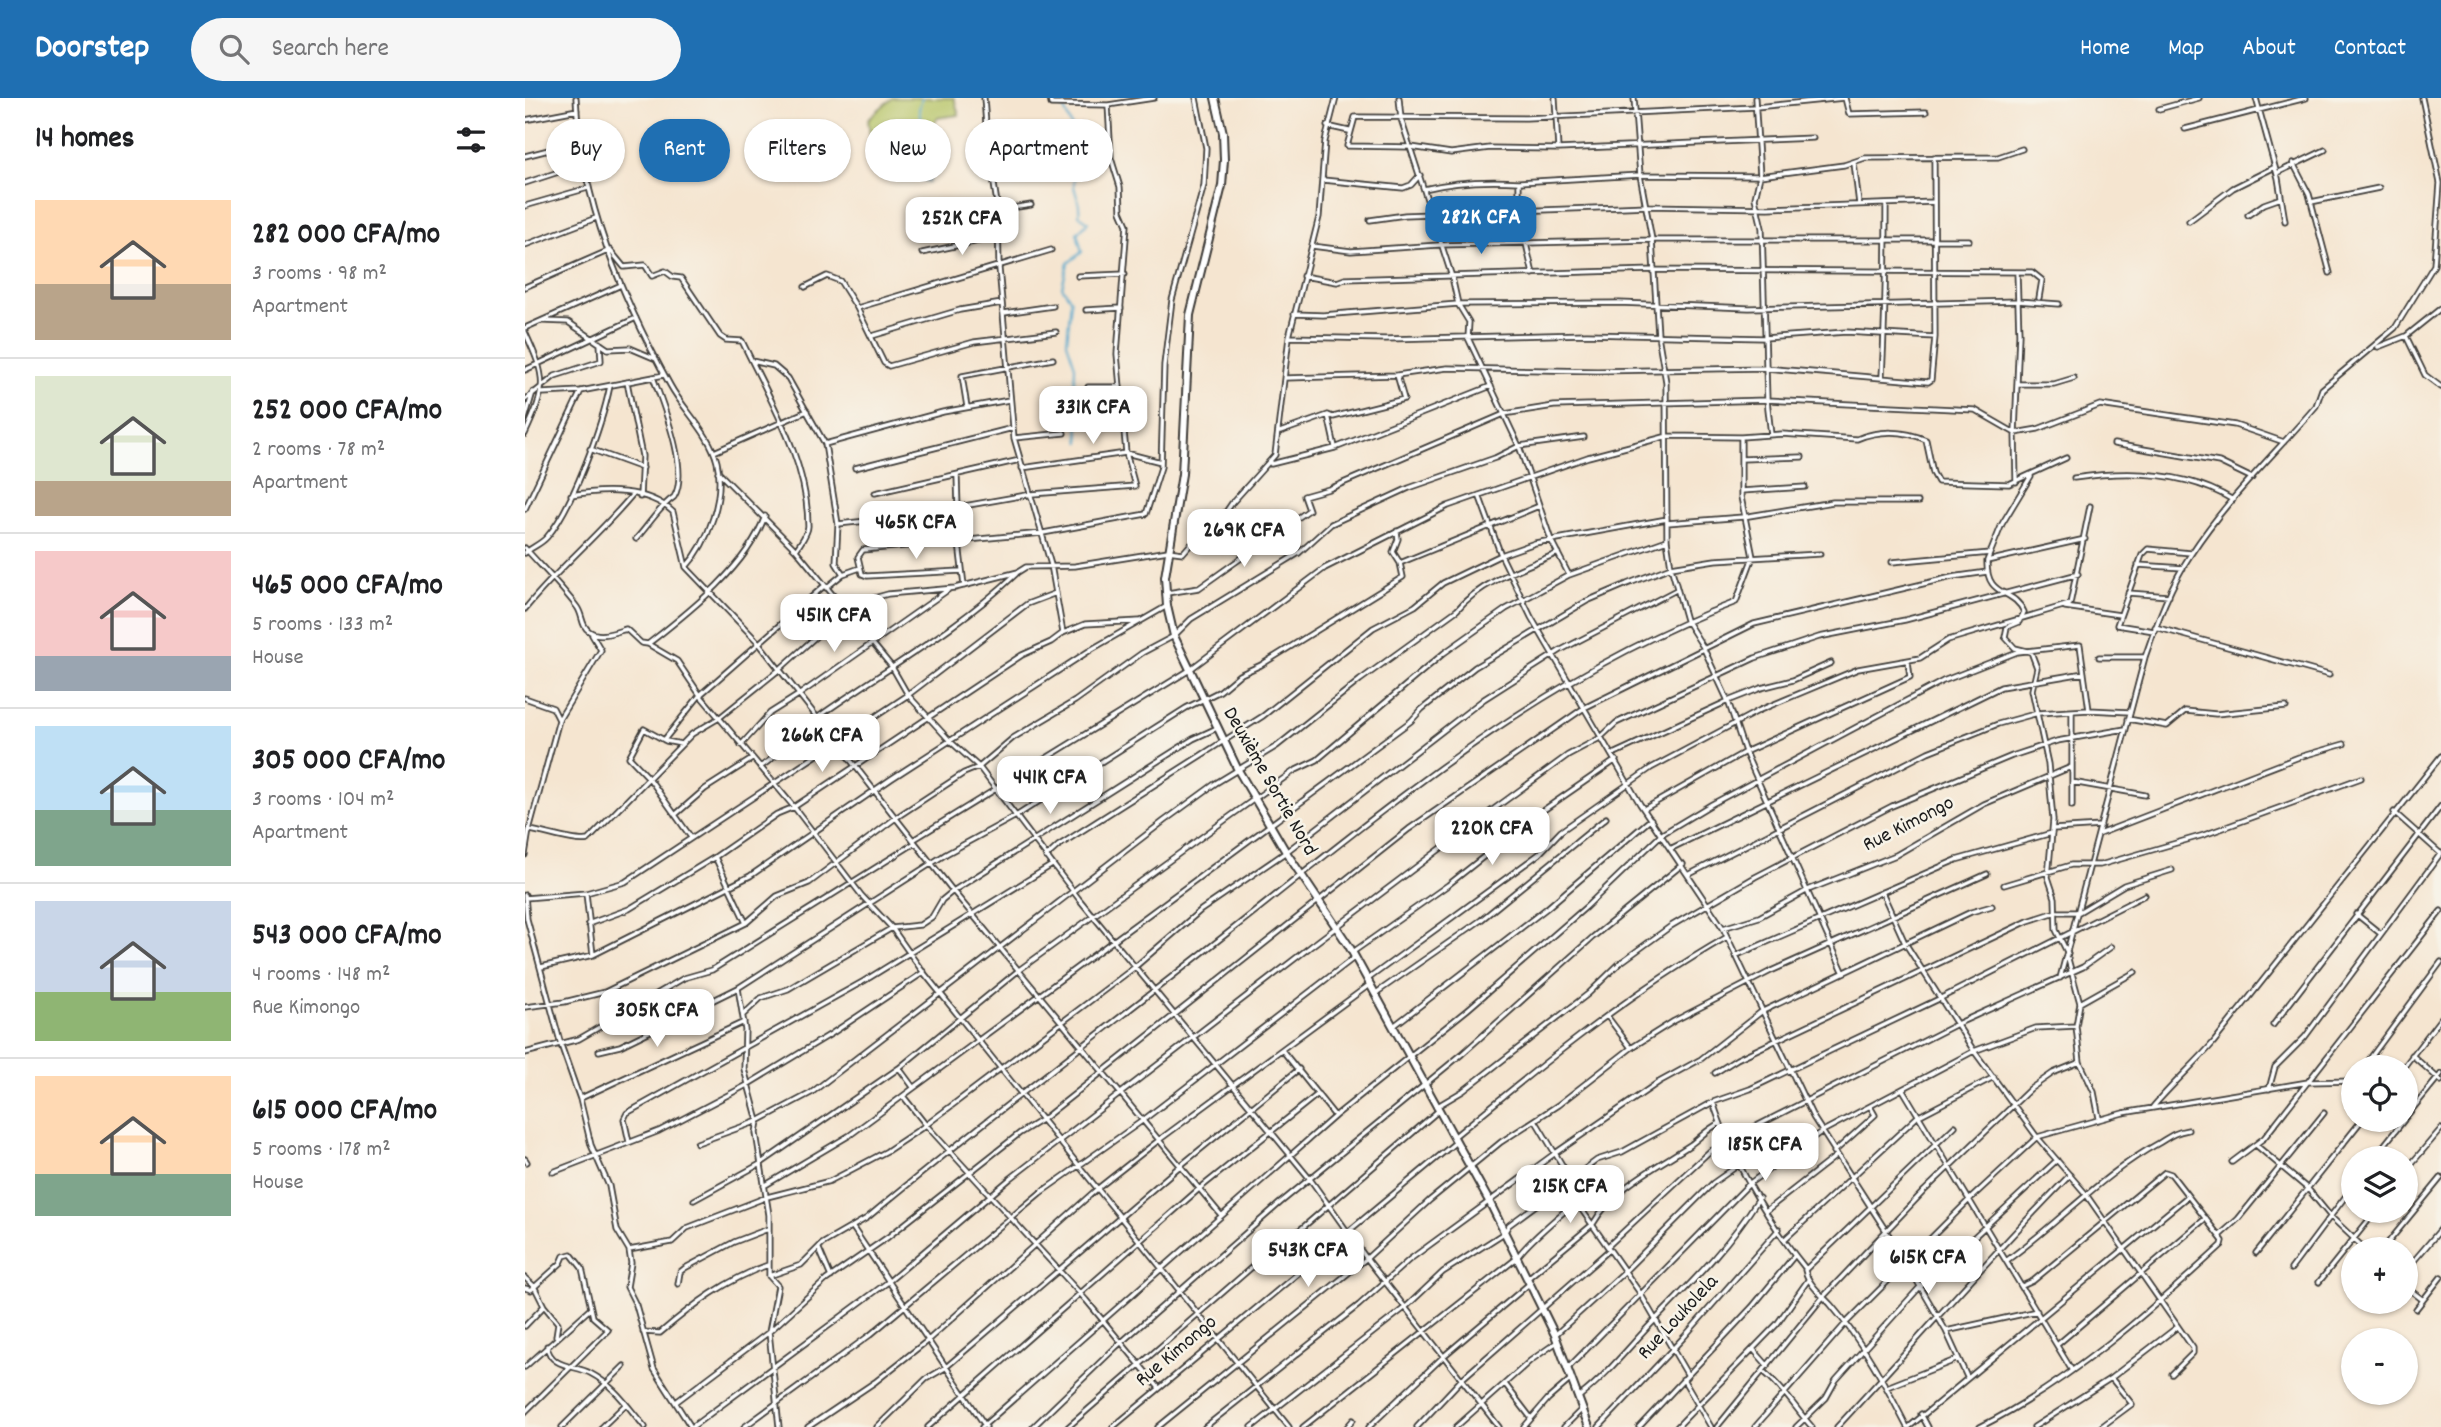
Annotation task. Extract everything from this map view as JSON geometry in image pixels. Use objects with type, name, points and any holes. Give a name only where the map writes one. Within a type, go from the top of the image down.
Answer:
[{"type":"main road","name":"Deuxième Sortie Nord","points":[[1215,98],[1225,147],[1222,186],[1190,315],[1180,491],[1168,551],[1166,593],[1174,636],[1188,671],[1255,801],[1339,929],[1395,1025],[1437,1109],[1472,1168],[1556,1338],[1573,1377],[1589,1427]]},
{"type":"street","points":[[576,98],[578,119]]},
{"type":"street","points":[[984,98],[987,119]]},
{"type":"street","points":[[1050,98],[1051,104],[1064,106],[1108,106],[1154,98]]},
{"type":"street","points":[[961,571],[867,576],[860,568],[858,557],[863,550],[1043,533],[1144,516],[1161,463],[1164,365],[1171,300],[1204,186],[1206,148],[1196,98]]},
{"type":"street","points":[[760,767],[783,752],[818,718],[977,607],[1025,567],[1075,566],[1168,551],[1183,553],[1190,545],[1208,538],[1232,503],[1269,464],[1280,432],[1289,337],[1312,246],[1323,180],[1327,126],[1336,98]]},
{"type":"street","points":[[1399,98],[1401,119],[1439,245],[1452,277],[1458,304],[1469,322],[1468,338],[1479,368],[1492,386],[1519,446],[1551,540],[1569,575]]},
{"type":"street","points":[[1555,98],[1558,149]]},
{"type":"street","points":[[1634,98],[1640,175],[1648,206],[1652,240],[1658,335],[1665,371],[1668,436],[1667,540],[1676,590],[1686,620],[1703,648],[1728,701],[1745,752],[1843,971]]},
{"type":"street","points":[[1755,98],[1760,176],[1755,193],[1764,269],[1765,369],[1771,435]]},
{"type":"street","points":[[1813,138],[1558,149],[1490,148],[1451,153],[1411,147],[1348,148],[1355,117],[1401,119],[1557,116],[1756,107],[1844,98],[1849,114],[1926,112]]},
{"type":"street","points":[[2159,109],[2199,98]]},
{"type":"street","points":[[2256,98],[2277,173],[2285,221]]},
{"type":"street","points":[[2185,129],[2306,98]]},
{"type":"street","points":[[2060,978],[2075,930],[2089,865],[2112,788],[2145,657],[2183,568],[2191,553],[2233,500],[2316,406],[2322,389],[2372,349],[2410,307],[2436,257],[2440,183],[2421,98]]},
{"type":"street","points":[[838,524],[1032,494],[1135,486],[1126,453],[1117,354],[1127,225],[1121,211],[1120,187],[1111,158],[1108,106]]},
{"type":"street","points":[[525,121],[577,110]]},
{"type":"street","points":[[1327,126],[1350,131]]},
{"type":"street","points":[[1424,189],[1464,181],[1519,182],[1640,175],[1760,176],[1888,156],[1998,157],[2022,149]]},
{"type":"street","points":[[2277,173],[2293,163],[2325,150]]},
{"type":"street","points":[[525,156],[546,151]]},
{"type":"street","points":[[1285,378],[1397,375],[1447,368],[1665,371],[1765,369],[1925,383],[1931,380],[1935,337],[1934,158]]},
{"type":"street","points":[[1854,163],[1859,204]]},
{"type":"street","points":[[2293,163],[2304,180],[2330,273]]},
{"type":"street","points":[[2189,220],[2233,188],[2275,167]]},
{"type":"street","points":[[1323,180],[1403,188],[1411,185],[1420,175]]},
{"type":"street","points":[[525,183],[546,176]]},
{"type":"street","points":[[587,182],[596,218],[636,318],[664,375],[714,452],[718,472],[710,529],[686,567]]},
{"type":"street","points":[[995,182],[1009,400],[1014,438],[1043,533],[1063,633]]},
{"type":"street","points":[[1519,182],[1519,213],[1533,274]]},
{"type":"street","points":[[525,206],[588,188]]},
{"type":"street","points":[[2311,202],[2379,188]]},
{"type":"street","points":[[2248,215],[2264,204],[2281,198]]},
{"type":"street","points":[[1370,220],[1648,206],[1886,205],[1935,202]]},
{"type":"street","points":[[998,210],[1031,205]]},
{"type":"street","points":[[1882,378],[1883,305],[1887,270],[1886,205]]},
{"type":"street","points":[[525,245],[596,218]]},
{"type":"street","points":[[922,253],[997,237]]},
{"type":"street","points":[[1312,246],[1351,251],[1439,245],[1652,240],[1761,241],[1886,237],[1969,240]]},
{"type":"street","points":[[525,287],[608,250]]},
{"type":"street","points":[[608,250],[627,268],[645,265],[652,276],[665,271],[681,278],[720,336],[726,340],[742,341],[790,439],[808,527],[796,550]]},
{"type":"street","points":[[857,308],[1051,250]]},
{"type":"street","points":[[1303,276],[1337,282],[1345,279],[1654,270],[2017,272],[2040,276],[2039,298]]},
{"type":"street","points":[[2016,482],[2017,272]]},
{"type":"street","points":[[1078,276],[1125,274]]},
{"type":"street","points":[[805,287],[827,276],[837,279],[857,308],[884,363],[889,366],[914,357],[1006,336],[1056,332]]},
{"type":"street","points":[[525,434],[542,393],[543,383],[539,363],[525,330],[621,285]]},
{"type":"street","points":[[1294,314],[1323,315],[1458,304],[1765,307],[1883,305],[1933,301],[2059,304]]},
{"type":"street","points":[[872,336],[960,310],[1002,303]]},
{"type":"street","points":[[1004,313],[1053,306]]},
{"type":"street","points":[[1086,310],[1121,308]]},
{"type":"street","points":[[2372,349],[2406,336],[2441,309]]},
{"type":"street","points":[[525,370],[636,318]]},
{"type":"street","points":[[543,321],[568,322],[608,349],[632,348],[656,359]]},
{"type":"street","points":[[1289,337],[1468,338],[1576,334],[1764,338],[1846,332],[1935,337]]},
{"type":"street","points":[[2406,336],[2425,375],[2441,387]]},
{"type":"street","points":[[525,400],[543,383],[601,361],[600,343]]},
{"type":"street","points":[[967,408],[962,376],[1052,359]]},
{"type":"street","points":[[752,361],[766,363],[781,372],[825,444],[838,524],[835,563],[843,574]]},
{"type":"street","points":[[542,393],[581,391],[664,375]]},
{"type":"street","points":[[1280,432],[1328,415],[1402,400],[1405,397],[1397,375]]},
{"type":"street","points":[[636,539],[655,518],[662,504],[677,493],[678,467],[666,414],[653,377]]},
{"type":"street","points":[[2018,384],[2054,384],[2074,378]]},
{"type":"street","points":[[627,382],[642,468],[640,497]]},
{"type":"street","points":[[525,855],[529,830],[559,720],[601,650],[584,627],[580,611],[552,576],[526,550],[546,538],[572,495],[602,424],[610,386]]},
{"type":"street","points":[[1269,464],[1335,448],[1492,386]]},
{"type":"street","points":[[1088,387],[1120,387]]},
{"type":"street","points":[[525,419],[534,390]]},
{"type":"street","points":[[525,509],[581,391]]},
{"type":"street","points":[[825,444],[1009,400]]},
{"type":"street","points":[[1166,593],[1199,588],[1309,510],[1304,496],[1329,489],[1504,414],[1579,404],[1767,400],[1975,410],[2015,433],[2038,429],[2100,405],[2235,425],[2284,442]]},
{"type":"street","points":[[714,452],[807,411]]},
{"type":"street","points":[[1328,415],[1335,448]]},
{"type":"street","points":[[1102,424],[1137,422]]},
{"type":"street","points":[[855,468],[1013,428]]},
{"type":"street","points":[[525,1053],[561,1045],[596,1030],[684,978],[712,970],[1188,671],[1325,568],[1397,531],[1479,495],[1529,480],[1588,457],[1668,436],[1741,438],[1771,435],[1857,439],[1866,435],[1894,432],[1912,435],[1927,442],[1933,473],[1938,482],[1957,480],[2002,486],[2066,458]]},
{"type":"street","points":[[1014,438],[1064,433]]},
{"type":"street","points":[[525,1007],[564,1002],[617,987],[693,950],[716,935],[746,923],[777,896],[809,883],[897,817],[964,773],[979,767],[1013,738],[1075,701],[1142,653],[1174,636],[1192,619],[1299,553],[1331,524],[1409,488],[1495,458],[1519,446],[1584,436]]},
{"type":"street","points":[[769,1276],[801,1265],[820,1247],[853,1228],[1369,819],[1512,715],[1569,681],[1686,620],[1736,602],[1753,557],[1743,517],[1741,438]]},
{"type":"street","points":[[2114,444],[2219,462],[2252,478]]},
{"type":"street","points":[[590,449],[642,468]]},
{"type":"street","points":[[1022,468],[1126,453],[1161,463]]},
{"type":"street","points":[[1741,459],[1802,457]]},
{"type":"street","points":[[875,493],[1020,460]]},
{"type":"street","points":[[718,472],[765,516],[796,550],[843,611],[892,667],[908,695],[997,789],[1033,841],[1094,918],[1310,1179],[1346,1231],[1484,1404],[1497,1426]]},
{"type":"street","points":[[2022,618],[2022,606],[2010,596],[2001,594],[1992,585],[1987,572],[1987,561],[2002,524],[2033,473]]},
{"type":"street","points":[[2074,478],[2107,473],[2188,480],[2206,485],[2233,500]]},
{"type":"street","points":[[957,475],[959,543],[964,586]]},
{"type":"street","points":[[1741,491],[1805,487]]},
{"type":"street","points":[[572,495],[608,490],[633,494],[662,504],[676,516],[681,557],[686,567],[758,642],[931,864],[1221,1215]]},
{"type":"street","points":[[525,610],[552,576],[609,523],[633,494]]},
{"type":"street","points":[[1479,495],[1501,555],[1513,574],[1523,601],[1600,738],[1613,754],[1644,809],[1683,863],[1723,928],[1775,1042],[1821,1132],[1906,1262],[1946,1331],[1966,1377]]},
{"type":"street","points":[[1046,857],[1058,846],[1263,716],[1382,622],[1415,606],[1443,583],[1501,555],[1551,540],[1667,521],[1743,517],[1833,502],[1918,502]]},
{"type":"street","points":[[1400,563],[1539,506]]},
{"type":"street","points":[[808,1427],[875,1382],[927,1341],[1097,1189],[1159,1140],[1539,855],[1561,831],[1593,806],[1630,785],[1651,768],[1735,724],[1843,674],[1920,658],[1948,640],[2072,601],[2090,506]]},
{"type":"street","points":[[648,644],[740,561],[754,543],[765,516]]},
{"type":"street","points":[[599,1051],[620,1046],[739,988],[931,864],[1016,816],[1186,708],[1203,701],[1239,675],[1261,665],[1403,578],[1400,563],[1393,552],[1397,531]]},
{"type":"street","points":[[1987,561],[2085,539]]},
{"type":"street","points":[[694,1200],[760,1164],[899,1068],[1019,970],[1294,771],[1317,760],[1444,653],[1523,601],[1569,575],[1667,540]]},
{"type":"street","points":[[2191,553],[2148,549],[2138,565],[2118,627],[2155,629],[2329,675]]},
{"type":"street","points":[[697,1143],[758,1121],[811,1093],[1164,821],[1277,746],[1360,680],[1457,610],[1465,599],[1558,552]]},
{"type":"street","points":[[1892,562],[1990,553]]},
{"type":"street","points":[[764,1186],[840,1142],[1271,826],[1281,814],[1411,722],[1459,678],[1539,629],[1587,601],[1671,567],[1753,557],[1820,554]]},
{"type":"street","points":[[2138,565],[2183,568]]},
{"type":"street","points":[[664,740],[700,695],[758,642],[825,587],[843,574],[860,568]]},
{"type":"street","points":[[529,830],[588,841],[681,744],[719,718],[780,669],[852,604],[888,594],[950,589],[1018,572]]},
{"type":"street","points":[[676,1402],[769,1332],[831,1277],[1043,1119],[1409,829],[1584,708],[1754,624],[1952,577],[1987,572]]},
{"type":"street","points":[[1056,593],[1020,609],[908,695],[690,836],[620,885],[586,893],[525,897],[525,911],[561,1045],[580,1098],[595,1154],[609,1186],[617,1230],[629,1250],[631,1263],[627,1287],[636,1305],[654,1368],[692,1427],[888,1282],[1059,1142],[1476,822],[1568,755],[1600,738],[1626,717],[1755,658],[1819,637],[1905,620],[2078,574]]},
{"type":"street","points":[[741,745],[771,713],[950,589]]},
{"type":"street","points":[[629,1250],[672,1242],[687,1228],[767,1197],[830,1181],[853,1171],[926,1125],[1135,967],[1201,910],[1286,852],[1484,699],[1554,654],[1676,590]]},
{"type":"street","points":[[2128,593],[2169,597]]},
{"type":"street","points":[[541,967],[593,955],[750,876],[874,791],[1093,649],[1167,606]]},
{"type":"street","points":[[2063,606],[2120,615]]},
{"type":"street","points":[[2022,618],[2007,627],[2005,637],[2015,648],[2028,650],[2036,662],[2032,690],[2049,775],[2053,831],[2049,884],[2056,912],[2058,939],[2068,956],[2080,1003],[2076,1026],[2080,1062],[2094,1092],[2099,1118]]},
{"type":"street","points":[[587,924],[629,909],[715,857],[778,814],[794,807],[856,767],[1022,655],[1085,624],[1145,620]]},
{"type":"street","points":[[591,633],[605,635],[626,629],[641,643],[648,644],[677,661],[700,695],[794,807],[869,905],[892,928],[959,1017],[1023,1093],[1059,1142],[1257,1384],[1289,1427]]},
{"type":"street","points":[[853,1228],[984,1426],[1335,1116],[1586,907],[1662,834],[1712,804],[1943,681],[1983,663],[2028,650],[2080,645],[2089,710]]},
{"type":"street","points":[[2099,657],[2145,657]]},
{"type":"street","points":[[1644,809],[1745,752],[1910,677],[1908,661]]},
{"type":"street","points":[[1613,754],[1728,701],[1761,688],[1793,680],[1831,663]]},
{"type":"street","points":[[1672,848],[2001,687],[2084,673]]},
{"type":"street","points":[[525,698],[553,708],[559,720]]},
{"type":"street","points":[[2128,719],[2167,726],[2173,724],[2179,713],[2185,711],[2216,713],[2285,707]]},
{"type":"street","points":[[1690,874],[1928,752],[1998,724],[2038,713],[2089,710],[2130,712]]},
{"type":"street","points":[[2072,711],[2072,806]]},
{"type":"street","points":[[743,1015],[761,998],[795,985],[892,928],[920,925],[932,917],[942,900],[953,891],[1193,739],[1217,728]]},
{"type":"street","points":[[681,744],[664,740],[644,729],[629,755],[630,760],[649,778],[690,836]]},
{"type":"street","points":[[1068,1427],[1437,1109],[1588,995],[1620,963],[1708,904],[1892,806],[2042,746],[2125,729]]},
{"type":"street","points":[[2099,834],[2299,757],[2344,744]]},
{"type":"street","points":[[2151,1110],[2178,1076],[2191,1068],[2213,1043],[2441,756]]},
{"type":"street","points":[[675,815],[705,789],[752,759]]},
{"type":"street","points":[[744,1427],[841,1357],[1078,1165],[1142,1121],[1535,816],[1616,760]]},
{"type":"street","name":"Rue Kimongo","points":[[1723,928],[1759,917],[1808,890],[1895,855],[1984,804],[2071,768]]},
{"type":"street","points":[[2004,885],[2050,869],[2082,863],[2100,865],[2204,835],[2361,778]]},
{"type":"street","points":[[2072,782],[2145,794]]},
{"type":"street","points":[[2273,1025],[2355,914],[2441,806]]},
{"type":"street","points":[[2269,1089],[2274,1066],[2305,1037],[2441,854],[2394,812]]},
{"type":"street","points":[[1376,993],[1481,920],[1606,818]]},
{"type":"street","points":[[1395,1025],[1547,908],[1651,819]]},
{"type":"street","points":[[1735,956],[1956,860],[2053,831],[2101,826]]},
{"type":"street","points":[[715,857],[746,923]]},
{"type":"street","points":[[1033,1427],[1121,1342],[1180,1290],[1683,863]]},
{"type":"street","points":[[629,1142],[625,1114],[745,1049],[909,953],[1052,864]]},
{"type":"street","points":[[1715,1073],[2028,921],[2056,912],[2079,912],[2124,885],[2172,870]]},
{"type":"street","points":[[1158,1427],[1367,1258],[1436,1195],[1501,1142],[1631,1048],[1674,1021],[1831,943],[1987,874]]},
{"type":"street","points":[[1882,892],[1905,943],[1959,1023],[1974,1051],[2038,1137],[2085,1194],[2193,1353],[2172,1374]]},
{"type":"street","points":[[586,893],[587,924],[593,955]]},
{"type":"street","points":[[1252,1427],[1407,1306],[1443,1272],[1504,1233],[1509,1225],[1597,1160],[1622,1152],[1713,1102],[1789,1070],[1941,998],[2145,895]]},
{"type":"street","points":[[1205,1427],[1387,1281],[1409,1260],[1554,1154],[1659,1082],[1701,1059],[1761,1012],[1971,912],[1992,906]]},
{"type":"street","points":[[2232,1162],[2256,1146],[2441,911]]},
{"type":"street","points":[[2355,914],[2381,934]]},
{"type":"street","name":"Rue Kimongo","points":[[1113,1427],[1304,1269],[1454,1140],[1607,1016],[1683,962],[1727,937]]},
{"type":"street","points":[[1417,1427],[1463,1378],[1542,1309],[1710,1151],[1959,1023],[2072,972],[2111,947]]},
{"type":"street","points":[[2373,1055],[2441,962]]},
{"type":"street","points":[[553,1171],[659,1131],[747,1085],[863,1014],[924,972]]},
{"type":"street","points":[[2080,1003],[2135,972]]},
{"type":"street","points":[[739,988],[744,1022],[747,1085],[758,1121],[756,1133],[767,1197],[769,1276],[776,1282],[778,1292],[769,1332],[779,1427]]},
{"type":"street","points":[[1607,1016],[1631,1048]]},
{"type":"street","points":[[2412,1055],[2441,1018]]},
{"type":"street","points":[[580,1098],[744,1022]]},
{"type":"street","points":[[1569,1367],[1750,1182],[1821,1132],[1974,1051],[2036,1028],[2076,1026]]},
{"type":"street","points":[[1282,1050],[1335,1116]]},
{"type":"street","points":[[2418,1060],[2440,1078],[2418,1104]]},
{"type":"street","points":[[1717,1427],[1823,1297],[1884,1232],[2030,1089],[2053,1073],[2080,1062]]},
{"type":"street","points":[[899,1068],[913,1087]]},
{"type":"street","points":[[877,1427],[926,1379],[945,1367],[1250,1107],[1299,1069]]},
{"type":"street","points":[[1785,1240],[1917,1117],[1994,1077]]},
{"type":"street","points":[[1755,1427],[1846,1323],[1970,1199],[2038,1137],[2099,1118],[2308,1082],[2341,1081]]},
{"type":"street","points":[[1903,1090],[2071,1369]]},
{"type":"street","points":[[928,1427],[1199,1189],[1318,1094]]},
{"type":"street","points":[[903,1096],[926,1125],[1103,1320],[1159,1388]]},
{"type":"street","points":[[1713,1102],[1728,1142],[1759,1198],[1806,1269],[1808,1280],[1846,1323],[1864,1349],[1908,1427],[2039,1313],[2188,1196]]},
{"type":"street","points":[[1767,1210],[1835,1154],[1875,1115],[1870,1107]]},
{"type":"street","points":[[2219,1236],[2238,1219],[2324,1113]]},
{"type":"street","points":[[1535,1120],[1570,1178],[1577,1203],[1623,1273],[1640,1293],[1687,1374]]},
{"type":"street","points":[[1369,1427],[1445,1355],[1593,1224],[1599,1213],[1636,1179],[1692,1143],[1705,1130],[1720,1123]]},
{"type":"street","points":[[1806,1269],[1955,1126]]},
{"type":"street","points":[[2418,1156],[2441,1129]]},
{"type":"street","points":[[2006,1261],[2139,1152],[2174,1133],[2187,1130]]},
{"type":"street","points":[[2256,1253],[2353,1132]]},
{"type":"street","points":[[2384,1146],[2395,1132]]},
{"type":"street","points":[[2256,1146],[2308,1189],[2331,1217],[2353,1237]]},
{"type":"street","points":[[1796,1427],[1826,1398],[1833,1384],[1919,1288],[1999,1217],[2057,1160]]},
{"type":"street","points":[[1456,1427],[1556,1338],[1713,1183],[1740,1164]]},
{"type":"street","points":[[1980,1427],[2071,1369],[2134,1324],[2222,1245],[2206,1218],[2171,1174],[2165,1172],[2033,1281],[2022,1286]]},
{"type":"street","points":[[1837,1427],[1937,1315],[2000,1252],[2020,1226],[2070,1175]]},
{"type":"street","points":[[1303,1427],[1517,1258],[1586,1192],[1608,1177]]},
{"type":"street","points":[[2393,1237],[2441,1178]]},
{"type":"street","points":[[1580,1396],[1609,1373],[1721,1251],[1759,1198]]},
{"type":"street","points":[[2291,1269],[2341,1203]]},
{"type":"street","points":[[2056,1345],[2206,1218]]},
{"type":"street","points":[[2357,1237],[2368,1223]]},
{"type":"street","points":[[2418,1256],[2441,1228]]},
{"type":"street","points":[[678,1283],[680,1272],[685,1268],[734,1242],[768,1229]]},
{"type":"street","name":"Rue Loukolela","points":[[1599,1427],[1674,1348],[1779,1229]]},
{"type":"street","points":[[820,1247],[820,1256],[831,1277]]},
{"type":"street","points":[[525,1288],[531,1290],[561,1264],[564,1256],[571,1254],[582,1268],[594,1319],[608,1330],[525,1412]]},
{"type":"street","points":[[1639,1427],[1752,1307],[1795,1255]]},
{"type":"street","points":[[2319,1283],[2341,1256]]},
{"type":"street","points":[[643,1332],[660,1333],[700,1300],[743,1274],[768,1265]]},
{"type":"street","points":[[2418,1306],[2441,1277]]},
{"type":"street","points":[[525,1278],[534,1286],[544,1306],[558,1323],[555,1338]]},
{"type":"street","points":[[1677,1427],[1777,1324],[1808,1280]]},
{"type":"street","points":[[2418,1296],[2423,1300]]},
{"type":"street","points":[[525,1326],[544,1306]]},
{"type":"street","points":[[525,1367],[590,1309]]},
{"type":"street","points":[[1946,1331],[2039,1313]]},
{"type":"street","points":[[2034,1427],[2111,1378],[2176,1328]]},
{"type":"street","points":[[547,1346],[549,1354],[558,1363],[572,1366],[607,1384],[645,1427]]},
{"type":"street","points":[[1753,1349],[1768,1366]]},
{"type":"street","points":[[1887,1387],[1958,1359]]},
{"type":"street","points":[[562,1427],[624,1366]]},
{"type":"street","points":[[1763,1371],[1781,1384],[1783,1394],[1812,1427]]},
{"type":"street","points":[[1524,1427],[1573,1377]]},
{"type":"street","points":[[2101,1427],[2132,1404],[2111,1378]]},
{"type":"street","points":[[1683,1379],[1711,1427]]},
{"type":"street","points":[[1505,1384],[1531,1418]]},
{"type":"street","points":[[602,1427],[626,1404]]},
{"type":"street","points":[[1564,1427],[1583,1408]]},
{"type":"street","points":[[1921,1414],[1928,1427]]},
{"type":"street","points":[[1347,1427],[1353,1420]]},
{"type":"green space","points":[[892,98],[954,98],[959,115],[937,119],[868,119]]},
{"type":"waterway","points":[[920,119],[919,109],[922,98]]},
{"type":"waterway","points":[[1058,98],[1084,152],[1075,173],[1074,186],[1079,215],[1088,222],[1077,233],[1082,252],[1068,263],[1062,287],[1071,300],[1067,342],[1075,366],[1074,394],[1080,442]]}]
